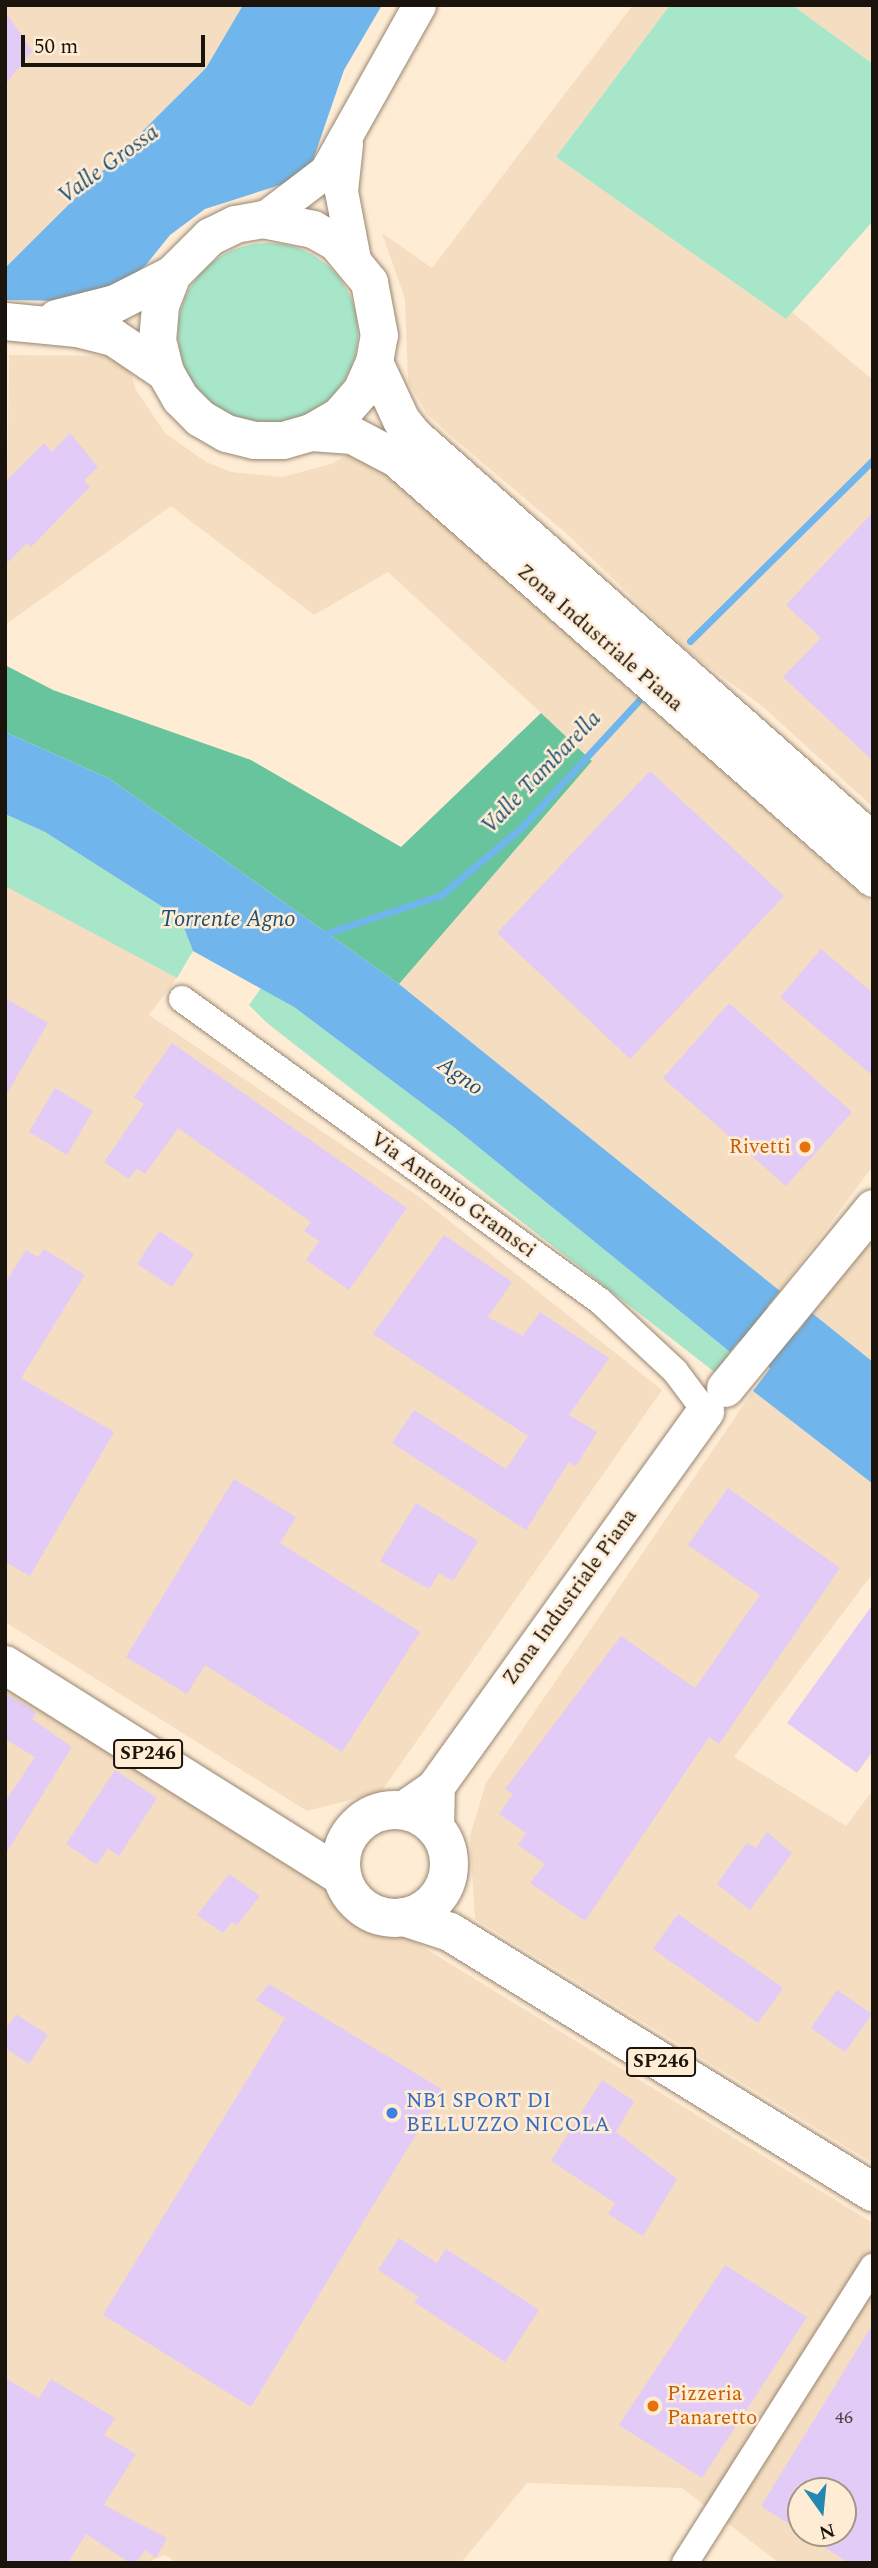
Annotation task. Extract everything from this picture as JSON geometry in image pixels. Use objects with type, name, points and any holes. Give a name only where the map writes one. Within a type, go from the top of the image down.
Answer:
[{"type":"main road","name":"Zona Industriale Piana","points":[[311,432],[339,415],[360,391],[374,362],[377,308],[369,282],[354,260],[313,229],[263,219],[235,224],[210,236],[172,274],[160,306],[157,340],[165,372],[180,398],[226,433],[263,440],[311,432],[352,435],[396,458],[873,878]]},
{"type":"main road","points":[[21,321],[115,303],[172,274]]},
{"type":"main road","points":[[21,321],[113,338],[165,372]]},
{"type":"main road","name":"Zona Industriale Piana","points":[[374,362],[395,409],[414,436],[873,842]]},
{"type":"main road","name":"Zona Industriale Piana","points":[[438,1783],[715,1400],[823,1265],[873,1208]]},
{"type":"main road","name":"SP246","points":[[5,1665],[291,1843]]},
{"type":"main road","points":[[341,1875],[347,1839],[369,1817],[399,1810],[414,1814],[437,1831],[448,1857],[444,1886],[450,1932],[404,1917]]},
{"type":"main road","points":[[291,1843],[347,1839]]},
{"type":"main road","points":[[291,1843],[341,1875],[365,1909],[391,1918],[404,1917],[428,1907],[444,1886]]},
{"type":"main road","name":"SP246","points":[[450,1932],[873,2192]]},
{"type":"street","points":[[263,219],[326,171],[346,141],[369,90],[419,5]]},
{"type":"street","points":[[346,141],[341,191],[354,260]]},
{"type":"street","name":"Via Antonio Gramsci","points":[[182,999],[600,1301],[675,1371],[715,1400]]},
{"type":"street","points":[[399,1810],[438,1783]]},
{"type":"street","points":[[437,1831],[438,1783]]},
{"type":"street","points":[[685,2563],[873,2267]]},
{"type":"shaded area","points":[[5,5],[243,5],[206,68],[5,268]]},
{"type":"shaded area","points":[[633,5],[670,5],[556,157],[786,319],[792,312],[873,380],[873,807],[762,706],[686,650],[567,534],[453,438],[427,414],[408,382],[405,299],[382,233],[432,268]]},
{"type":"shaded area","points":[[792,5],[873,5],[873,64]]},
{"type":"shaded area","points":[[9,355],[126,356],[136,390],[165,433],[206,462],[231,472],[282,477],[331,464],[352,453],[397,465],[531,601],[873,905],[873,1166],[780,1291],[399,984],[592,760],[388,572],[314,615],[171,506],[5,625]]},
{"type":"shaded area","points":[[5,885],[177,978],[149,1015],[418,1196],[662,1390],[381,1792],[307,1811],[5,1622]]},
{"type":"shaded area","points":[[873,1239],[873,1362],[812,1313]]},
{"type":"shaded area","points":[[753,1391],[873,1484],[873,1573],[734,1757],[846,1826],[873,1790],[873,2163],[475,1919],[470,1836],[486,1783]]},
{"type":"shaded area","points":[[5,1684],[289,1865],[873,2223],[873,2563],[779,2563],[682,2488],[527,2483],[461,2563],[177,2563],[165,2555],[146,2563],[5,2563]]},
{"type":"green space","points":[[670,5],[792,5],[873,64],[873,221],[786,319],[556,157]]},
{"type":"green space","points":[[268,243],[302,250],[332,269],[351,299],[358,333],[351,367],[332,397],[302,416],[268,423],[234,416],[204,397],[185,367],[178,333],[185,299],[204,269],[234,250]]},
{"type":"green space","points":[[5,665],[53,690],[251,760],[401,847],[541,713],[592,761],[399,984],[110,779],[5,732]]},
{"type":"green space","points":[[5,814],[45,832],[180,918],[193,951],[177,978],[5,886]]},
{"type":"green space","points":[[261,988],[294,1007],[455,1128],[730,1352],[717,1374],[267,1023],[249,1005]]},
{"type":"water","name":"Valle Grossa","points":[[243,5],[382,5],[344,70],[313,160],[286,183],[205,209],[170,235],[145,266],[114,290],[69,301],[5,300],[5,268],[206,68]]},
{"type":"water","name":"Torrente Agno","points":[[5,732],[110,779],[399,984],[780,1291],[730,1352],[455,1128],[294,1007],[193,951],[180,918],[45,832],[5,814]]},
{"type":"water","points":[[812,1313],[873,1362],[873,1484],[753,1391]]},
{"type":"building","points":[[5,11],[32,51],[5,85]]},
{"type":"building","points":[[70,433],[98,467],[84,480],[90,487],[31,547],[27,543],[5,565],[5,482],[44,443],[52,452]]},
{"type":"building","points":[[873,512],[873,761],[783,677],[821,638],[786,605]]},
{"type":"building","points":[[650,771],[784,896],[630,1059],[497,933]]},
{"type":"building","points":[[821,949],[873,993],[873,1076],[780,997]]},
{"type":"building","points":[[5,998],[48,1023],[5,1097]]},
{"type":"building","points":[[729,1003],[852,1112],[786,1186],[663,1078]]},
{"type":"building","points":[[172,1043],[407,1208],[349,1290],[306,1260],[319,1241],[304,1231],[311,1222],[178,1128],[145,1174],[137,1168],[129,1179],[104,1162],[144,1104],[134,1097]]},
{"type":"building","points":[[55,1088],[93,1111],[67,1155],[29,1132]]},
{"type":"building","points":[[159,1231],[194,1254],[172,1287],[137,1264]]},
{"type":"building","points":[[444,1235],[512,1282],[488,1317],[523,1336],[540,1312],[609,1358],[569,1415],[597,1432],[576,1466],[569,1462],[526,1530],[392,1443],[414,1410],[506,1469],[528,1436],[373,1334]]},
{"type":"building","points":[[44,1249],[85,1275],[21,1378],[114,1432],[30,1576],[5,1562],[5,1283],[26,1250],[38,1257]]},
{"type":"building","points":[[234,1479],[296,1517],[280,1543],[420,1632],[342,1752],[205,1665],[187,1694],[126,1657]]},
{"type":"building","points":[[728,1488],[840,1568],[719,1744],[709,1737],[585,1921],[530,1883],[545,1864],[518,1845],[526,1833],[499,1814],[513,1794],[505,1789],[621,1636],[695,1688],[760,1595],[688,1545]]},
{"type":"building","points":[[416,1503],[478,1541],[453,1581],[439,1573],[429,1589],[380,1561]]},
{"type":"building","points":[[873,1604],[873,1751],[857,1773],[787,1723]]},
{"type":"building","points":[[5,1693],[36,1712],[32,1719],[72,1747],[5,1855],[5,1802],[35,1757],[5,1739]]},
{"type":"building","points":[[115,1770],[157,1798],[119,1856],[108,1848],[97,1865],[66,1844]]},
{"type":"building","points":[[767,1832],[792,1853],[750,1910],[717,1884],[747,1843],[756,1848]]},
{"type":"building","points":[[229,1874],[260,1896],[237,1925],[232,1922],[223,1933],[197,1915]]},
{"type":"building","points":[[678,1914],[783,1988],[758,2023],[653,1949]]},
{"type":"building","points":[[269,1984],[443,2090],[251,2407],[103,2315],[285,2018],[256,2000]]},
{"type":"building","points":[[837,1990],[872,2014],[845,2052],[811,2028]]},
{"type":"building","points":[[16,2014],[48,2035],[29,2064],[5,2048],[5,2030]]},
{"type":"building","points":[[602,2080],[634,2101],[616,2132],[677,2179],[643,2236],[608,2214],[615,2203],[551,2161]]},
{"type":"building","points":[[399,2238],[437,2263],[446,2249],[539,2310],[505,2362],[414,2302],[419,2297],[378,2270]]},
{"type":"building","points":[[725,2265],[807,2317],[702,2478],[619,2425]]},
{"type":"building","points":[[873,2324],[873,2563],[849,2563],[824,2547],[857,2547],[857,2477],[787,2477],[787,2523],[761,2506]]},
{"type":"building","points":[[5,2378],[39,2398],[51,2379],[115,2418],[104,2435],[136,2454],[104,2505],[167,2538],[156,2558],[145,2550],[136,2563],[130,2563],[86,2534],[68,2563],[5,2563]]},
{"type":"waterway","name":"Valle Tambarella","points":[[690,641],[873,460]]},
{"type":"waterway","name":"Valle Tambarella","points":[[315,937],[441,895],[522,827],[639,700]]},
{"type":"waterway","name":"Agno","points":[[706,1285],[873,1426]]},
{"type":"place","name":"Rivetti","points":[[805,1147]]},
{"type":"place","name":"NB1 SPORT DI BELLUZZO NICOLA","points":[[392,2113]]},
{"type":"place","name":"Pizzeria Panaretto","points":[[653,2406]]}]
